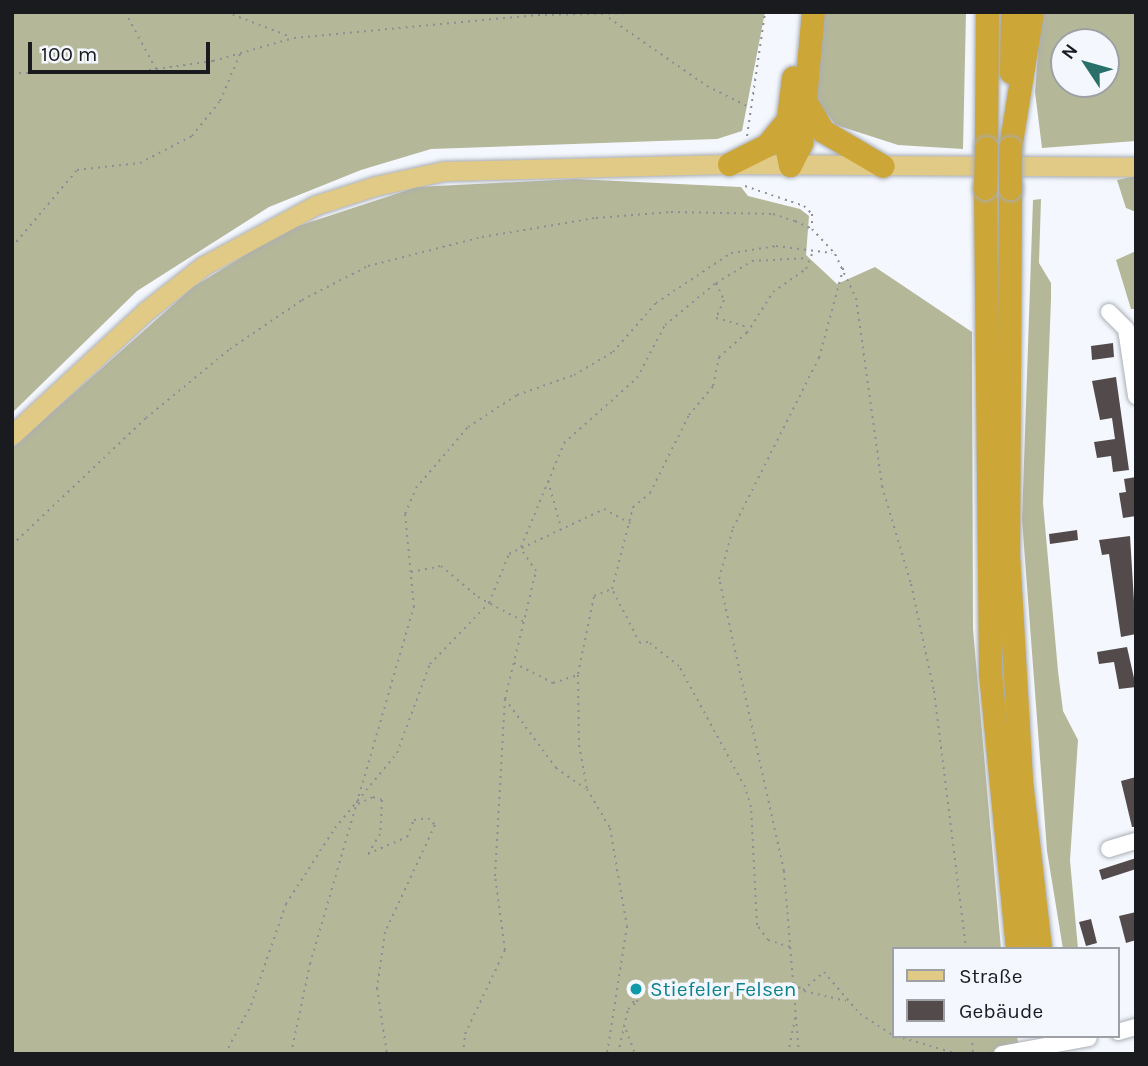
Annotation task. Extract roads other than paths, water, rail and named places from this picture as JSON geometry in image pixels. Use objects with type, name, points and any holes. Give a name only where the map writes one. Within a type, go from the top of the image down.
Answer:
[{"type":"highway","points":[[790,165],[786,120],[803,12]]},
{"type":"highway","points":[[790,165],[801,143],[813,12]]},
{"type":"highway","points":[[986,12],[990,673],[1017,947]]},
{"type":"highway","points":[[1012,12],[1010,608],[1021,781],[1040,947]]},
{"type":"highway","points":[[1010,148],[1032,12]]},
{"type":"highway","points":[[805,101],[823,131],[883,166]]},
{"type":"highway","points":[[729,164],[761,149],[786,120]]},
{"type":"main road","points":[[1054,169],[1136,157]]},
{"type":"main road","points":[[12,435],[203,266],[316,205],[444,171],[729,164],[1054,169],[1136,167]]},
{"type":"street","points":[[1109,312],[1126,329],[1136,396]]},
{"type":"street","points":[[1109,849],[1136,841]]},
{"type":"street","points":[[1002,1054],[1089,1038]]},
{"type":"place","name":"Stiefeler Felsen","points":[[636,989]]}]
